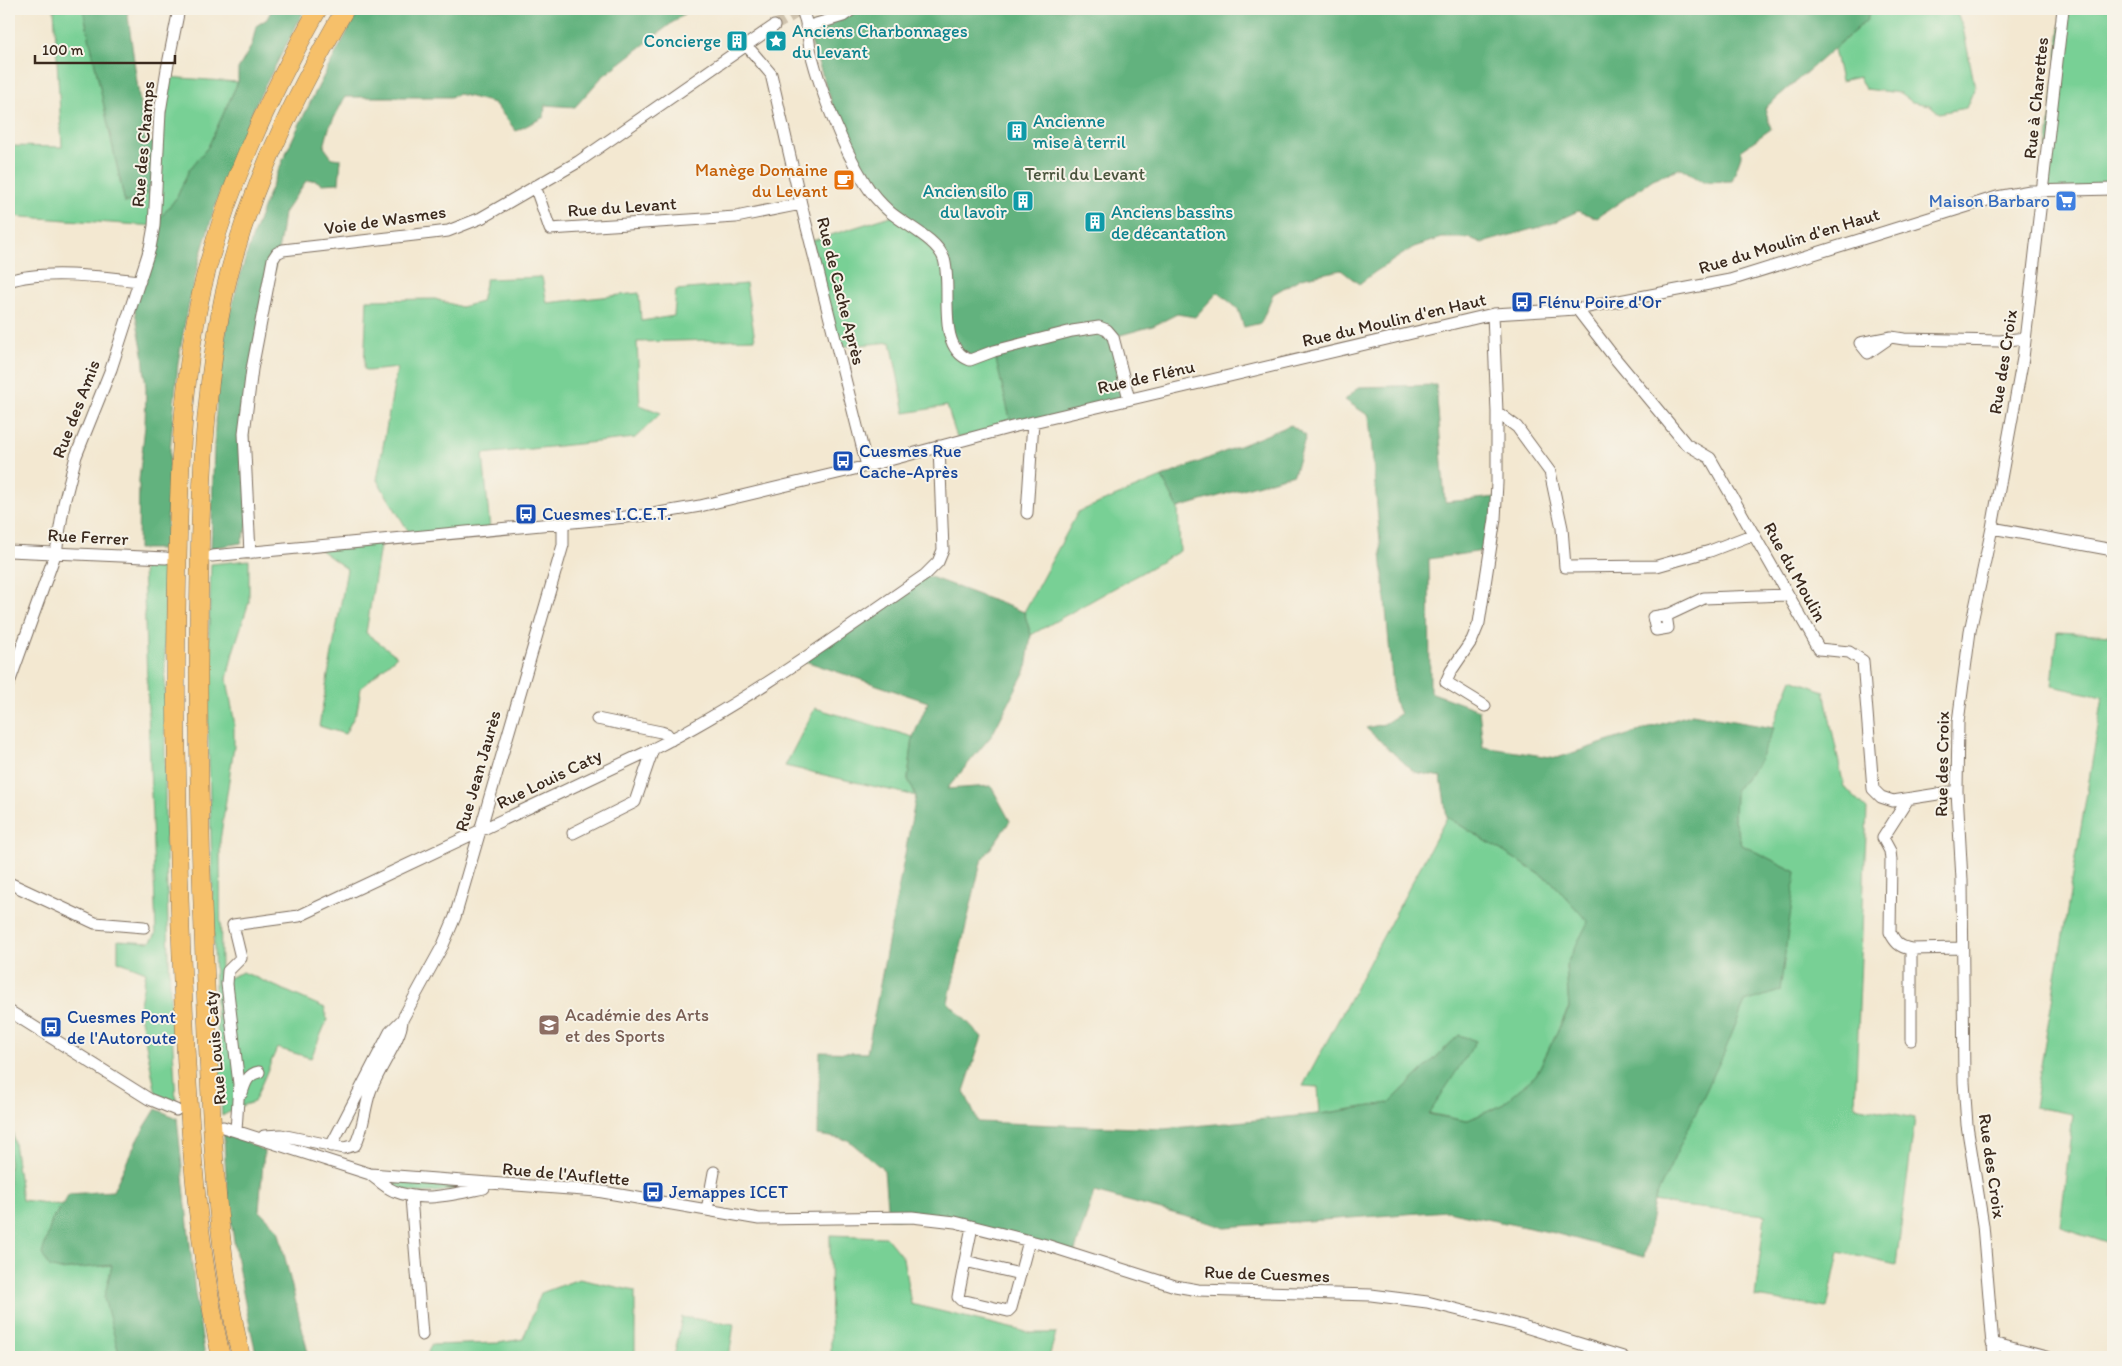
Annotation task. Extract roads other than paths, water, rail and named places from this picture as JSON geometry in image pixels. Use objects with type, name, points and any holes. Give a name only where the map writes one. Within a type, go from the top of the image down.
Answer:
[{"type":"highway","points":[[221,1357],[205,1274],[194,1180],[187,1084],[178,882],[175,688],[179,485],[193,336],[215,240],[230,193],[252,140],[290,58],[318,9]]},
{"type":"highway","points":[[241,1357],[229,1300],[218,1207],[210,1084],[201,881],[198,688],[199,582],[202,483],[209,388],[225,294],[252,200],[269,155],[289,111],[345,9]]},
{"type":"street","name":"Rue des Champs","points":[[140,281],[150,248],[154,226],[160,112],[179,9]]},
{"type":"street","points":[[801,9],[806,17],[810,53],[828,103],[865,185],[889,212],[930,241],[943,258],[947,283],[948,328],[954,346],[962,357],[970,360],[994,351],[1099,326],[1107,330],[1113,337],[1129,399]]},
{"type":"street","points":[[806,27],[842,16],[854,9]]},
{"type":"street","name":"Rue à Charettes","points":[[2043,191],[2063,9]]},
{"type":"street","name":"Voie de Wasmes","points":[[250,554],[244,433],[252,369],[273,259],[277,253],[283,250],[448,231],[481,218],[599,148],[774,26]]},
{"type":"street","name":"Rue de Cache Après","points":[[747,46],[771,74],[801,204],[867,466]]},
{"type":"street","name":"Rue du Levant","points":[[535,186],[550,229],[736,217],[801,204]]},
{"type":"street","name":"Rue du Moulin d'en Haut","points":[[1268,367],[1493,314],[1577,309],[1730,280],[1997,197],[2043,191],[2113,189]]},
{"type":"street","name":"Rue des Croix","points":[[1994,1357],[1983,1225],[1967,1125],[1964,1082],[1962,880],[1957,792],[1958,722],[1970,631],[1992,528],[2026,338],[2043,191]]},
{"type":"street","points":[[9,281],[33,276],[98,276],[140,281]]},
{"type":"street","name":"Rue des Amis","points":[[9,683],[56,552],[64,502],[76,456],[111,369],[140,281]]},
{"type":"street","name":"Rue du Moulin","points":[[1577,309],[1686,444],[1710,458],[1819,649],[1849,652],[1863,661],[1873,789],[1881,797],[1893,801],[1957,792]]},
{"type":"street","points":[[1485,706],[1446,682],[1451,670],[1472,640],[1479,623],[1495,519],[1497,412],[1493,314]]},
{"type":"street","points":[[1890,336],[1904,339],[2000,341],[2026,338]]},
{"type":"street","name":"Rue de Flénu","points":[[250,554],[647,515],[700,506],[867,466],[1033,422],[1268,367]]},
{"type":"street","points":[[1497,412],[1518,426],[1550,472],[1562,528],[1565,567],[1658,566],[1710,551],[1754,534]]},
{"type":"street","points":[[1027,513],[1033,422]]},
{"type":"street","name":"Rue Louis Caty","points":[[236,1132],[239,1084],[227,984],[228,971],[241,958],[233,925],[299,916],[671,740],[702,724],[767,684],[925,575],[938,562],[943,550],[939,446]]},
{"type":"street","points":[[940,477],[946,486],[950,530]]},
{"type":"street","name":"Rue Jean Jaurès","points":[[331,1146],[390,1032],[402,1020],[450,930],[563,544],[563,522]]},
{"type":"street","points":[[1992,528],[2113,550]]},
{"type":"street","name":"Rue Ferrer","points":[[9,551],[166,558]]},
{"type":"street","points":[[212,556],[250,554]]},
{"type":"street","points":[[1666,615],[1704,598],[1788,595]]},
{"type":"street","points":[[598,719],[661,732],[667,734],[671,740]]},
{"type":"street","points":[[573,833],[635,802],[652,748]]},
{"type":"street","points":[[1908,799],[1883,838],[1890,851],[1891,860],[1890,932],[1894,940],[1901,947],[1911,949],[1962,948]]},
{"type":"street","points":[[9,883],[96,924],[144,926]]},
{"type":"street","points":[[1911,949],[1911,1040]]},
{"type":"street","points":[[9,1011],[149,1099],[176,1110]]},
{"type":"street","name":"Rue Jean Jaurès","points":[[254,1137],[281,1135],[331,1146],[349,1148],[355,1145],[370,1091],[393,1043],[402,1030],[402,1020]]},
{"type":"street","points":[[238,1101],[247,1079],[252,1073],[259,1072]]},
{"type":"street","name":"Rue de l'Auflette","points":[[223,1127],[370,1174],[597,1191],[759,1219],[912,1217]]},
{"type":"street","points":[[708,1210],[714,1172]]},
{"type":"street","points":[[370,1174],[392,1190],[411,1197],[430,1197],[498,1185]]},
{"type":"street","points":[[411,1197],[422,1335]]},
{"type":"street","name":"Rue de Cuesmes","points":[[912,1217],[956,1222],[1029,1241],[1158,1281],[1187,1288],[1371,1295],[1427,1302],[1520,1325],[1623,1357]]},
{"type":"street","points":[[972,1227],[958,1297],[961,1300],[995,1308],[1008,1310],[1011,1308],[1029,1241]]},
{"type":"street","points":[[965,1261],[1020,1274]]},
{"type":"street","points":[[1992,1343],[2046,1357]]},
{"type":"tunnel","points":[[774,26],[803,9]]},
{"type":"place","name":"Concierge","points":[[737,41]]},
{"type":"place","name":"Anciens Charbonnages du Levant","points":[[776,41]]},
{"type":"place","name":"Ancienne mise à terril","points":[[1017,131]]},
{"type":"place","name":"Manège Domaine du Levant","points":[[844,180]]},
{"type":"place","name":"Ancien silo du lavoir","points":[[1023,201]]},
{"type":"place","name":"Maison Barbaro","points":[[2066,201]]},
{"type":"place","name":"Anciens bassins de décantation","points":[[1095,222]]},
{"type":"place","name":"Flénu Poire d'Or","points":[[1522,302]]},
{"type":"place","name":"Cuesmes Rue Cache-Après","points":[[843,461]]},
{"type":"place","name":"Cuesmes I.C.E.T.","points":[[526,514]]},
{"type":"place","name":"Académie des Arts et des Sports","points":[[549,1025]]},
{"type":"place","name":"Cuesmes Pont de l'Autoroute","points":[[51,1027]]},
{"type":"place","name":"Jemappes ICET","points":[[653,1192]]},
{"type":"park label","name":"Terril du Levant","points":[[1085,174]]}]
